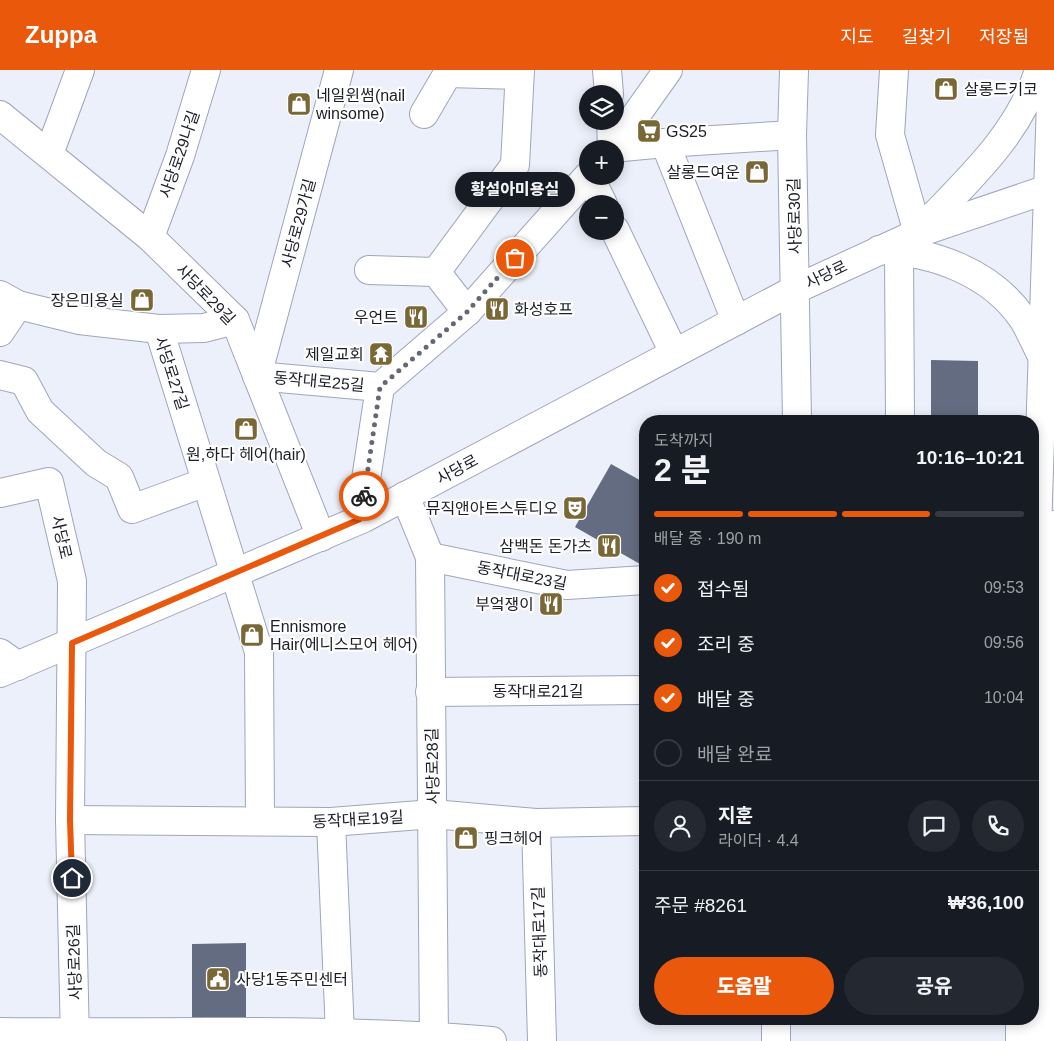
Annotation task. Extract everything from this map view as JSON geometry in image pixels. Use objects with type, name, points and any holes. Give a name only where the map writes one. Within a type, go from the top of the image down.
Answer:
[{"type":"street","points":[[49,154],[80,70]]},
{"type":"street","name":"사당로29나길","points":[[150,237],[180,156],[206,70]]},
{"type":"street","name":"사당로29가길","points":[[257,376],[339,70]]},
{"type":"street","points":[[607,70],[608,85]]},
{"type":"street","points":[[618,140],[668,70]]},
{"type":"street","name":"사당로30길","points":[[794,70],[792,135],[796,289],[796,415]]},
{"type":"street","points":[[894,70],[890,135],[898,244],[900,415]]},
{"type":"street","points":[[898,244],[988,158],[1010,130],[1032,93],[1039,70]]},
{"type":"street","points":[[1039,564],[1052,188],[1052,70]]},
{"type":"street","points":[[424,114],[448,73],[520,73],[515,165],[436,272]]},
{"type":"street","name":"사당로29길","points":[[0,115],[150,237],[235,320],[321,537]]},
{"type":"street","points":[[624,147],[665,142],[792,135]]},
{"type":"street","points":[[665,142],[736,321]]},
{"type":"street","name":"동작대로25길","points":[[360,519],[380,387],[467,312],[581,185]]},
{"type":"street","name":"사당로","points":[[6,664],[72,643],[321,537],[405,496],[796,289],[898,244],[1052,188]]},
{"type":"street","points":[[620,240],[674,353]]},
{"type":"street","points":[[898,244],[965,270],[994,286],[1023,319],[1045,362]]},
{"type":"street","points":[[369,270],[436,272]]},
{"type":"street","points":[[436,272],[467,312]]},
{"type":"street","points":[[0,332],[9,300]]},
{"type":"street","name":"사당로27길","points":[[9,300],[79,320],[159,329],[234,573]]},
{"type":"street","points":[[159,329],[204,328],[235,320]]},
{"type":"street","points":[[0,375],[24,381],[40,411],[96,463],[119,477],[132,509],[206,482]]},
{"type":"street","name":"동작대로25길","points":[[257,376],[380,387]]},
{"type":"street","name":"사당로","points":[[0,493],[49,482],[72,581],[72,643]]},
{"type":"street","name":"사당로28길","points":[[405,496],[430,557],[434,1039]]},
{"type":"street","points":[[1042,513],[1051,624],[1043,778],[1046,1041]]},
{"type":"street","name":"동작대로23길","points":[[430,557],[567,585],[639,580]]},
{"type":"street","points":[[234,573],[259,652],[260,820]]},
{"type":"street","name":"사당로26길","points":[[72,643],[70,820],[76,1037]]},
{"type":"street","name":"동작대로21길","points":[[430,692],[639,690]]},
{"type":"street","name":"동작대로19길","points":[[70,820],[331,822],[433,814],[536,823],[639,821]]},
{"type":"street","points":[[331,822],[340,1034]]},
{"type":"street","name":"동작대로17길","points":[[536,823],[542,1041]]},
{"type":"street","points":[[776,1025],[776,1041]]},
{"type":"street","points":[[1020,1025],[1020,1041]]},
{"type":"street","points":[[0,1032],[76,1037],[340,1034],[492,1041]]},
{"type":"building","points":[[931,360],[978,361],[978,415],[931,415]]},
{"type":"building","points":[[611,464],[639,480],[639,563],[575,527]]},
{"type":"building","points":[[246,943],[246,1020],[192,1019],[192,944]]},
{"type":"way so far","points":[[364,496],[380,387],[467,312],[515,258]]},
{"type":"place","name":"살롱드키코","points":[[946,89]]},
{"type":"place","name":"네일윈썸(nail winsome)","points":[[299,104]]},
{"type":"place","name":"GS25","points":[[649,131]]},
{"type":"place","name":"살롱드여운","points":[[757,172]]},
{"type":"place","name":"황설아미용실","points":[[515,258]]},
{"type":"place","name":"장은미용실","points":[[142,300]]},
{"type":"place","name":"화성호프","points":[[497,309]]},
{"type":"place","name":"우언트","points":[[416,317]]},
{"type":"place","name":"제일교회","points":[[381,354]]},
{"type":"place","name":"원,하다 헤어(hair)","points":[[246,429]]},
{"type":"place","name":"뮤직앤아트스튜디오","points":[[575,508]]},
{"type":"place","name":"삼백돈 돈가츠","points":[[609,546]]},
{"type":"place","name":"부엌쟁이","points":[[551,604]]},
{"type":"place","name":"Ennismore Hair(에니스모어 헤어)","points":[[252,635]]},
{"type":"place","name":"핑크헤어","points":[[466,838]]},
{"type":"place","name":"사당1동주민센터","points":[[218,979]]},
{"type":"route","points":[[72,878],[70,820],[72,643],[360,519],[364,496]]}]
